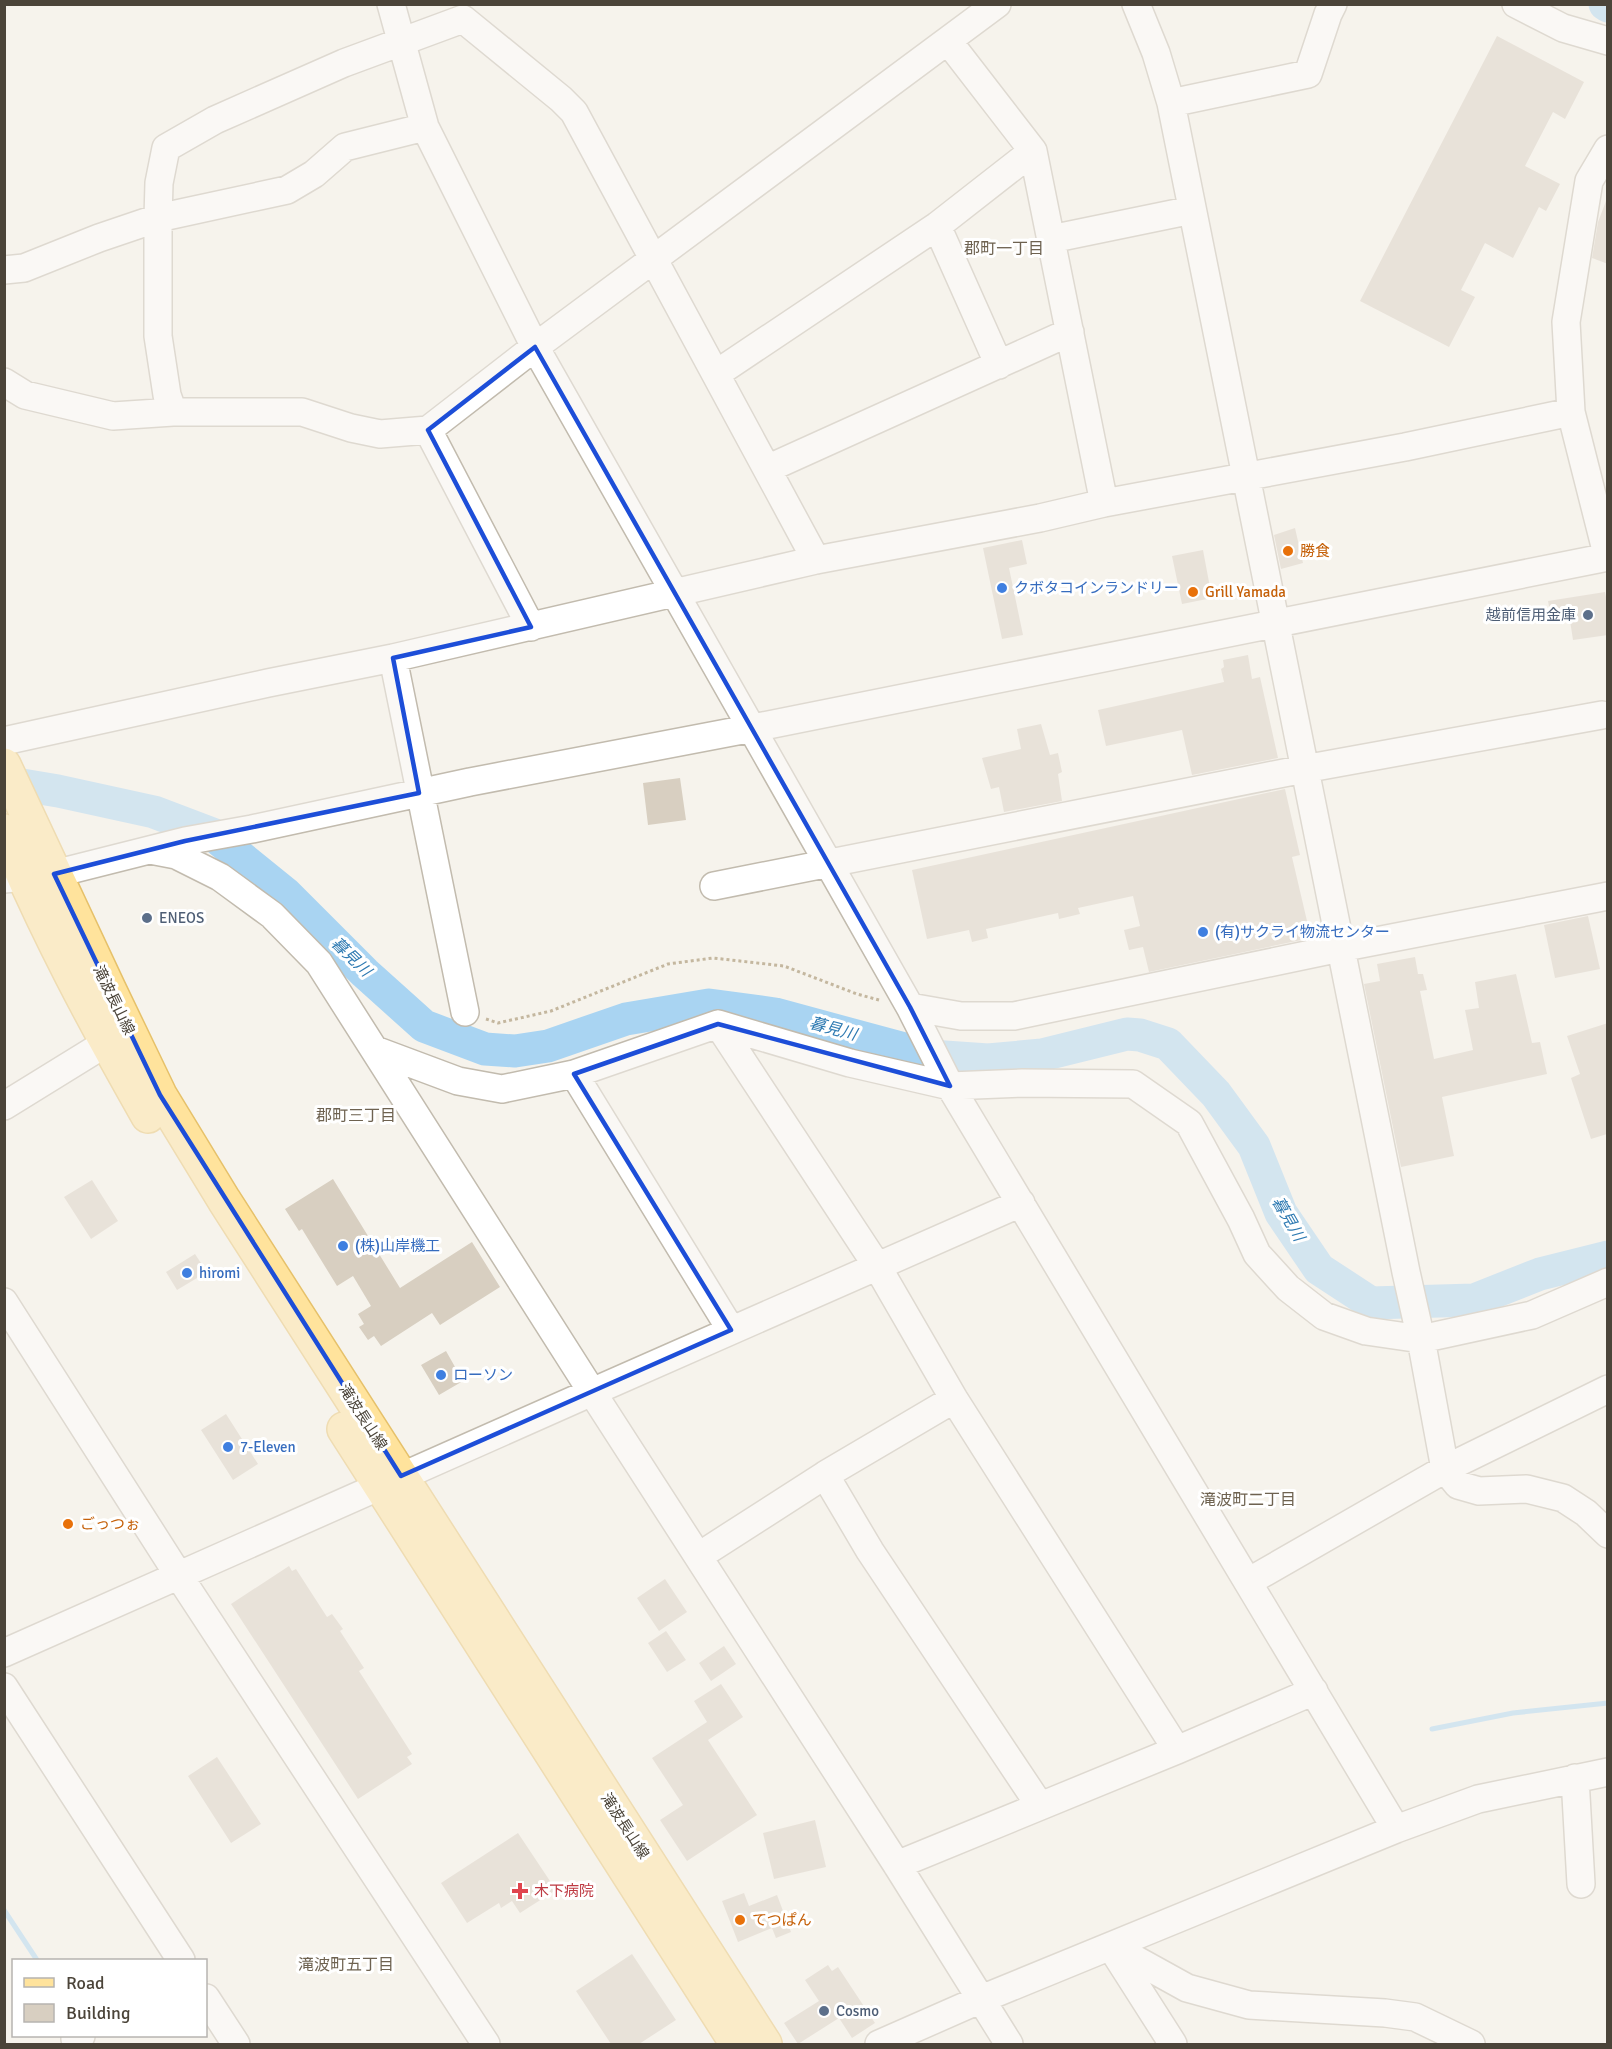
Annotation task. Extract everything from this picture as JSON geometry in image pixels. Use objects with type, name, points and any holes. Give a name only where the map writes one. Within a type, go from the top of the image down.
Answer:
[{"type":"main road","name":"滝波長山線","points":[[4,765],[27,876],[73,980],[106,1043],[182,1173],[391,1481],[765,2044]]},
{"type":"main road","name":"滝波長山線","points":[[27,876],[391,1481],[737,2044]]},
{"type":"street","points":[[391,4],[425,127],[535,347],[913,1011],[950,1086],[1396,1829]]},
{"type":"street","points":[[4,382],[25,395],[113,416],[172,412],[302,412],[351,428],[380,434],[428,430],[535,347],[997,4]]},
{"type":"street","points":[[1136,4],[1156,53],[1171,103],[1274,624],[1421,1339],[1445,1469],[1458,1485],[1479,1491],[1527,1489],[1563,1497],[1586,1513],[1608,1534]]},
{"type":"street","points":[[1171,103],[1308,74],[1333,4]]},
{"type":"street","points":[[1516,4],[1563,28],[1608,41]]},
{"type":"street","points":[[172,412],[167,395],[158,336],[159,183],[166,148],[215,120],[344,63],[463,19],[574,112],[816,561]]},
{"type":"street","points":[[948,41],[1033,151],[1104,503]]},
{"type":"street","points":[[4,270],[24,268],[99,238],[158,218],[287,190],[314,174],[345,147],[425,127]]},
{"type":"street","points":[[27,876],[185,840],[252,829],[419,793],[1608,557],[1571,412],[1566,322],[1589,181],[1608,150]]},
{"type":"street","points":[[716,374],[937,226],[1033,151]]},
{"type":"street","points":[[1051,239],[1192,210]]},
{"type":"street","points":[[937,226],[999,365]]},
{"type":"street","points":[[767,469],[1070,332]]},
{"type":"street","points":[[4,741],[267,683],[393,658],[816,561],[1571,412]]},
{"type":"street","points":[[428,430],[531,627]]},
{"type":"street","points":[[393,658],[465,1012]]},
{"type":"street","points":[[714,886],[1304,769],[1606,719]]},
{"type":"street","points":[[149,849],[176,855],[220,877],[272,915],[319,963],[897,1865],[1008,2044]]},
{"type":"street","points":[[913,1011],[961,1016],[1014,1016],[1340,948],[1608,897]]},
{"type":"street","points":[[375,1050],[458,1081],[502,1089],[574,1074],[718,1024],[850,1063],[950,1086],[1022,1083],[1133,1084],[1189,1123],[1241,1219],[1257,1254],[1288,1288],[1324,1316],[1365,1331],[1421,1339],[1532,1315],[1608,1282]]},
{"type":"street","points":[[718,1024],[877,1266],[954,1399],[1177,1750]]},
{"type":"street","points":[[4,1106],[106,1043]]},
{"type":"street","points":[[574,1074],[731,1330]]},
{"type":"street","points":[[4,1653],[1020,1203]]},
{"type":"street","points":[[4,1302],[179,1576],[486,2044]]},
{"type":"street","points":[[1248,1582],[1445,1469],[1608,1389]]},
{"type":"street","points":[[699,1556],[825,1475],[954,1399]]},
{"type":"street","points":[[825,1475],[870,1551],[1040,1806]]},
{"type":"street","points":[[4,1687],[179,1959]]},
{"type":"street","points":[[897,1865],[1314,1691]]},
{"type":"street","points":[[879,2044],[980,2000],[1396,1829],[1478,1799],[1608,1772]]},
{"type":"street","points":[[1575,1778],[1581,1884]]},
{"type":"street","points":[[1111,1946],[1173,2044]]},
{"type":"street","points":[[1111,1946],[1187,1988],[1249,2005],[1384,2013],[1415,2018],[1471,2044]]},
{"type":"street","points":[[207,2000],[236,2044]]},
{"type":"path","points":[[465,1012],[498,1023],[551,1011],[668,964],[713,958],[784,966],[857,994],[913,1011]]},
{"type":"highlighted area","points":[[535,347],[910,1007],[950,1086],[718,1024],[574,1074],[731,1330],[401,1476],[160,1095],[54,874],[185,841],[419,793],[393,658],[531,627],[428,430]]},
{"type":"building","points":[[1497,36],[1584,82],[1565,119],[1553,112],[1525,166],[1560,184],[1546,211],[1539,207],[1513,258],[1485,243],[1461,290],[1475,297],[1449,347],[1360,301]]},
{"type":"building","points":[[1606,201],[1608,201],[1608,264],[1592,258],[1598,222]]},
{"type":"building","points":[[1295,528],[1303,563],[1281,569],[1274,535]]},
{"type":"building","points":[[1022,540],[1027,564],[1009,568],[1023,635],[1002,639],[983,548]]},
{"type":"building","points":[[1203,550],[1212,598],[1182,604],[1172,556]]},
{"type":"building","points":[[1605,592],[1608,607],[1608,635],[1573,640],[1569,614],[1551,617],[1548,601]]},
{"type":"building","points":[[1248,655],[1252,679],[1260,677],[1278,758],[1192,775],[1182,730],[1106,746],[1098,710],[1224,682],[1221,669],[1224,667],[1223,660]]},
{"type":"building","points":[[1041,724],[1050,755],[1058,753],[1062,772],[1058,774],[1062,801],[1004,812],[999,787],[991,789],[982,758],[1021,749],[1017,729]]},
{"type":"building","points":[[680,778],[686,820],[648,825],[643,783]]},
{"type":"building","points":[[1285,789],[1300,855],[1292,857],[1311,938],[1149,972],[1143,947],[1129,950],[1124,930],[1140,926],[1133,896],[1078,908],[1080,914],[1059,919],[1058,913],[986,929],[988,938],[972,942],[969,930],[927,939],[912,870]]},
{"type":"building","points":[[1588,916],[1600,969],[1555,978],[1544,925]]},
{"type":"building","points":[[1415,957],[1418,974],[1423,974],[1427,990],[1420,991],[1434,1059],[1473,1050],[1465,1010],[1479,1008],[1475,982],[1516,974],[1532,1043],[1540,1042],[1547,1074],[1442,1097],[1454,1156],[1401,1167],[1364,984],[1380,981],[1377,964]]},
{"type":"building","points":[[1608,1023],[1607,1134],[1591,1139],[1571,1078],[1580,1074],[1567,1036]]},
{"type":"building","points":[[333,1179],[400,1288],[472,1242],[500,1287],[440,1325],[432,1313],[381,1346],[374,1336],[368,1340],[359,1327],[364,1324],[358,1314],[371,1306],[353,1276],[337,1286],[302,1229],[299,1231],[285,1209]]},
{"type":"building","points":[[92,1180],[118,1221],[91,1239],[64,1197]]},
{"type":"building","points":[[195,1254],[207,1272],[177,1290],[166,1272]]},
{"type":"building","points":[[446,1351],[463,1381],[439,1395],[421,1365]]},
{"type":"building","points":[[226,1414],[258,1464],[233,1480],[201,1430]]},
{"type":"building","points":[[289,1566],[292,1571],[296,1569],[327,1617],[332,1614],[343,1629],[340,1631],[364,1668],[359,1671],[412,1754],[407,1757],[412,1764],[358,1799],[231,1604]]},
{"type":"building","points":[[665,1579],[687,1612],[659,1631],[637,1598]]},
{"type":"building","points":[[666,1631],[686,1660],[667,1672],[648,1643]]},
{"type":"building","points":[[724,1646],[736,1664],[711,1681],[699,1663]]},
{"type":"building","points":[[721,1684],[743,1717],[708,1740],[757,1815],[687,1861],[660,1820],[683,1805],[652,1758],[707,1722],[694,1701]]},
{"type":"building","points":[[217,1757],[261,1824],[231,1843],[188,1776]]},
{"type":"building","points":[[815,1820],[826,1867],[774,1879],[763,1833]]},
{"type":"building","points":[[518,1833],[556,1890],[520,1913],[512,1901],[501,1908],[499,1903],[467,1923],[441,1883]]},
{"type":"building","points":[[744,1893],[749,1906],[777,1895],[791,1932],[776,1938],[772,1928],[738,1942],[722,1901]]},
{"type":"building","points":[[632,1954],[676,2020],[639,2044],[611,2044],[576,1991]]},
{"type":"building","points":[[828,1965],[832,1971],[838,1967],[875,2023],[852,2038],[839,2018],[798,2044],[784,2023],[819,2001],[805,1980]]},
{"type":"waterway","name":"暮見川","points":[[4,782],[154,812],[212,834],[285,893],[365,973],[424,1026],[485,1049],[515,1051],[548,1046],[626,1019],[709,1005],[775,1014],[930,1056],[988,1060],[1042,1055],[1127,1034],[1140,1035],[1168,1044],[1216,1094],[1254,1146],[1281,1213],[1319,1269],[1371,1303],[1474,1300],[1540,1274],[1608,1257]]},
{"type":"waterway","points":[[1432,1729],[1513,1713],[1608,1703]]},
{"type":"waterway","points":[[4,1910],[36,1959]]},
{"type":"place","name":"勝食","points":[[1288,551]]},
{"type":"place","name":"クボタコインランドリー","points":[[1002,588]]},
{"type":"place","name":"Grill Yamada","points":[[1193,592]]},
{"type":"place","name":"越前信用金庫","points":[[1588,615]]},
{"type":"place","name":"ENEOS","points":[[147,918]]},
{"type":"place","name":"(有)サクライ物流センター","points":[[1203,932]]},
{"type":"place","name":"(株)山岸機工","points":[[343,1246]]},
{"type":"place","name":"hiromi","points":[[187,1273]]},
{"type":"place","name":"ローソン","points":[[441,1375]]},
{"type":"place","name":"7-Eleven","points":[[228,1447]]},
{"type":"place","name":"ごっつぉ","points":[[68,1524]]},
{"type":"place","name":"木下病院","points":[[520,1891]]},
{"type":"place","name":"てつぱん","points":[[740,1920]]},
{"type":"place","name":"Cosmo","points":[[824,2011]]},
{"type":"district","name":"郡町一丁目","points":[[1004,249]]},
{"type":"district","name":"郡町三丁目","points":[[356,1116]]},
{"type":"district","name":"滝波町二丁目","points":[[1248,1500]]},
{"type":"district","name":"滝波町五丁目","points":[[346,1965]]}]
